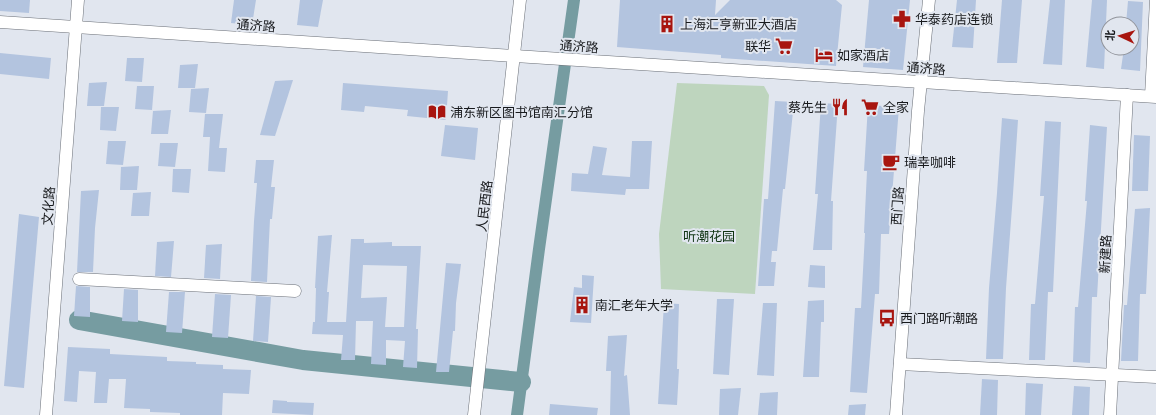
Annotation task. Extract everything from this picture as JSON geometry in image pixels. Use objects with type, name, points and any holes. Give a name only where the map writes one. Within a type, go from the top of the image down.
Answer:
[{"type":"street","name":"文化路","points":[[46,415],[78,0]]},
{"type":"street","name":"人民西路","points":[[474,415],[520,0]]},
{"type":"street","name":"西门路","points":[[896,415],[920,81],[929,0]]},
{"type":"street","points":[[1154,96],[1156,0]]},
{"type":"street","name":"通济路","points":[[0,22],[570,60],[1154,96]]},
{"type":"street","name":"新建路","points":[[1110,415],[1127,95]]},
{"type":"street","points":[[79,279],[295,292]]},
{"type":"street","points":[[900,364],[1156,377]]},
{"type":"green space","name":"听潮花园","points":[[677,83],[764,86],[769,95],[755,294],[661,289],[659,234]]},
{"type":"building","points":[[0,0],[30,0],[29,13],[0,11]]},
{"type":"building","points":[[234,0],[256,0],[252,25],[231,23]]},
{"type":"building","points":[[300,0],[323,0],[318,27],[297,25]]},
{"type":"building","points":[[620,0],[716,0],[715,15],[730,0],[836,0],[842,5],[836,66],[721,58],[721,55],[617,47]]},
{"type":"building","points":[[869,0],[910,0],[903,70],[863,67]]},
{"type":"building","points":[[957,0],[976,0],[973,48],[952,47]]},
{"type":"building","points":[[1002,0],[1022,0],[1017,63],[997,63]]},
{"type":"building","points":[[1050,0],[1065,0],[1062,65],[1043,64]]},
{"type":"building","points":[[1092,0],[1107,0],[1106,16],[1100,16],[1100,56],[1105,56],[1104,69],[1086,67]]},
{"type":"building","points":[[1128,1],[1143,2],[1140,71],[1121,69],[1123,56],[1140,56],[1140,16],[1127,16]]},
{"type":"building","points":[[0,53],[51,58],[49,79],[0,74]]},
{"type":"building","points":[[127,58],[144,58],[142,82],[125,81]]},
{"type":"building","points":[[198,64],[195,88],[178,88],[180,65]]},
{"type":"building","points":[[293,80],[275,136],[260,135],[275,81]]},
{"type":"building","points":[[107,82],[104,106],[87,106],[89,83]]},
{"type":"building","points":[[343,83],[448,91],[446,120],[407,116],[408,110],[365,106],[364,112],[341,110]]},
{"type":"building","points":[[137,86],[154,86],[152,110],[135,109]]},
{"type":"building","points":[[209,88],[206,113],[189,112],[191,89]]},
{"type":"building","points":[[775,101],[794,102],[777,251],[772,251],[771,262],[776,262],[774,286],[758,286],[764,199],[768,199]]},
{"type":"building","points":[[821,103],[838,104],[831,201],[833,201],[832,250],[813,250],[818,194],[815,194]]},
{"type":"building","points":[[868,105],[899,107],[889,234],[881,234],[879,294],[875,294],[867,393],[850,392],[855,308],[861,308],[867,171],[864,171]]},
{"type":"building","points":[[101,107],[119,107],[116,131],[100,130]]},
{"type":"building","points":[[171,110],[168,134],[151,134],[153,111]]},
{"type":"building","points":[[205,114],[223,114],[219,148],[227,148],[225,172],[208,171],[210,137],[203,137]]},
{"type":"building","points":[[1002,118],[1018,120],[1006,288],[1003,359],[986,359],[989,288]]},
{"type":"building","points":[[1045,121],[1061,122],[1053,292],[1048,292],[1045,360],[1029,360],[1031,304],[1035,304],[1044,196],[1040,196]]},
{"type":"building","points":[[445,125],[478,128],[475,160],[441,156]]},
{"type":"building","points":[[1090,125],[1107,127],[1097,297],[1092,297],[1090,363],[1073,362],[1075,307],[1078,307],[1087,201],[1085,201]]},
{"type":"building","points":[[1134,135],[1150,136],[1148,191],[1132,191]]},
{"type":"building","points":[[108,141],[126,141],[123,165],[106,164]]},
{"type":"building","points":[[632,141],[652,141],[649,189],[626,189],[625,195],[571,191],[572,173],[588,174],[593,146],[607,148],[602,175],[630,177]]},
{"type":"building","points":[[160,143],[178,143],[175,167],[158,166]]},
{"type":"building","points":[[256,160],[274,160],[271,187],[275,187],[272,219],[270,219],[267,282],[251,281],[257,183],[254,183]]},
{"type":"building","points":[[139,166],[137,190],[120,190],[121,167]]},
{"type":"building","points":[[173,169],[191,169],[189,193],[172,192]]},
{"type":"building","points":[[99,190],[95,228],[93,272],[77,272],[81,191]]},
{"type":"building","points":[[151,192],[149,216],[131,216],[133,193]]},
{"type":"building","points":[[1150,208],[1146,294],[1140,294],[1138,361],[1121,361],[1124,305],[1127,305],[1135,209]]},
{"type":"building","points":[[19,214],[39,217],[24,388],[4,386]]},
{"type":"building","points":[[332,235],[327,292],[329,292],[327,322],[346,322],[351,239],[364,239],[364,243],[392,242],[392,246],[421,246],[416,329],[418,329],[417,368],[403,367],[405,341],[386,340],[386,365],[371,364],[373,321],[356,321],[355,360],[341,360],[343,335],[312,334],[313,322],[315,322],[318,236]],"holes":[[[363,265],[407,266],[404,327],[385,327],[387,297],[361,298]]]},
{"type":"building","points":[[174,241],[171,277],[155,276],[157,242]]},
{"type":"building","points":[[222,244],[220,279],[204,278],[206,245]]},
{"type":"building","points":[[446,263],[461,264],[456,303],[455,331],[453,331],[449,372],[436,372]]},
{"type":"building","points":[[810,265],[825,266],[825,288],[808,287]]},
{"type":"building","name":"南汇老年大学","points":[[582,275],[594,276],[591,323],[570,322],[574,287],[582,288]]},
{"type":"building","points":[[76,286],[90,287],[90,317],[74,316]]},
{"type":"building","points":[[124,289],[138,290],[138,322],[122,321]]},
{"type":"building","points":[[169,292],[185,292],[182,333],[166,332]]},
{"type":"building","points":[[215,294],[231,295],[228,338],[212,337]]},
{"type":"building","points":[[256,296],[271,297],[268,342],[253,341]]},
{"type":"building","points":[[717,299],[734,299],[729,375],[713,374]]},
{"type":"building","points":[[824,300],[824,322],[821,322],[819,377],[803,377],[808,301]]},
{"type":"building","points":[[664,303],[679,304],[677,369],[679,369],[677,405],[658,404]]},
{"type":"building","points":[[763,303],[777,303],[774,376],[757,375]]},
{"type":"building","points":[[627,335],[624,376],[627,375],[630,415],[610,415],[611,371],[606,371],[608,336]]},
{"type":"building","points":[[68,347],[110,349],[110,354],[167,357],[167,361],[196,362],[196,364],[223,365],[223,369],[251,370],[249,394],[223,393],[222,415],[180,415],[180,413],[150,412],[150,409],[124,408],[126,379],[109,379],[107,403],[94,403],[96,372],[79,371],[77,402],[64,401]]},
{"type":"building","points":[[982,379],[998,380],[997,415],[980,415]]},
{"type":"building","points":[[1026,383],[1043,384],[1041,415],[1025,415]]},
{"type":"building","points":[[1074,386],[1090,387],[1089,415],[1072,415]]},
{"type":"building","points":[[741,388],[738,415],[719,415],[720,389]]},
{"type":"building","points":[[778,392],[777,415],[758,415],[760,393]]},
{"type":"building","points":[[273,400],[314,403],[313,415],[272,413]]},
{"type":"building","points":[[550,404],[598,408],[597,415],[549,415]]},
{"type":"building","points":[[866,404],[865,415],[848,415],[849,405]]},
{"type":"waterway","points":[[517,415],[574,0]]},
{"type":"waterway","points":[[79,320],[303,360],[521,382]]},
{"type":"place","name":"华泰药店连锁","points":[[902,19]]},
{"type":"place","name":"上海汇亨新亚大酒店","points":[[667,24]]},
{"type":"place","name":"联华","points":[[784,46]]},
{"type":"place","name":"如家酒店","points":[[824,55]]},
{"type":"place","name":"蔡先生","points":[[840,107]]},
{"type":"place","name":"全家","points":[[870,107]]},
{"type":"place","name":"浦东新区图书馆南汇分馆","points":[[437,112]]},
{"type":"place","name":"瑞幸咖啡","points":[[891,162]]},
{"type":"place","name":"南汇老年大学","points":[[582,305]]},
{"type":"place","name":"西门路听潮路","points":[[887,318]]}]
